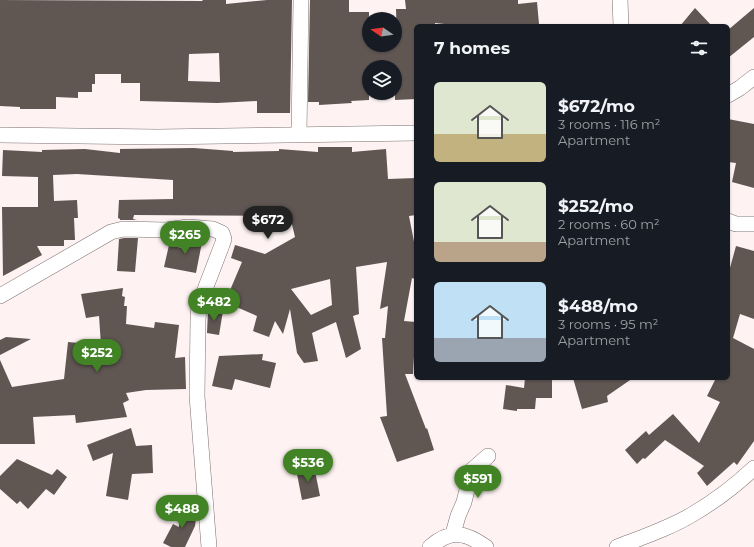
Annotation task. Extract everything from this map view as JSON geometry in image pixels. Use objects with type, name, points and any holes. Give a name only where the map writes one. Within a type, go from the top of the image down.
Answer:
[{"type":"street","points":[[299,134],[302,0]]},
{"type":"street","points":[[620,0],[620,24]]},
{"type":"street","points":[[730,94],[740,88],[754,76]]},
{"type":"street","points":[[0,135],[158,136],[414,133]]},
{"type":"street","points":[[730,222],[736,224],[754,224]]},
{"type":"street","points":[[0,296],[111,232],[123,229],[166,230],[188,227],[212,229],[222,233],[224,239],[199,305],[198,320],[197,396],[209,547]]},
{"type":"street","points":[[453,534],[464,502],[472,470],[488,456]]},
{"type":"street","points":[[617,547],[656,533],[693,515],[722,495],[754,468]]},
{"type":"street","points":[[430,547],[439,539],[453,534],[465,536],[486,547]]},
{"type":"building","points":[[0,0],[226,0],[226,4],[267,0],[292,0],[290,113],[257,113],[257,101],[217,103],[140,101],[140,83],[121,83],[121,74],[95,74],[95,84],[92,84],[92,92],[78,92],[78,98],[56,97],[56,109],[20,109],[20,107],[0,106]],"holes":[[[219,53],[220,82],[188,81],[189,54]]]},
{"type":"building","points":[[310,0],[349,0],[349,12],[362,12],[362,52],[402,52],[402,12],[396,12],[396,9],[406,9],[405,0],[518,0],[518,4],[537,2],[539,24],[414,24],[414,99],[402,100],[402,60],[362,60],[362,100],[369,100],[351,101],[352,103],[319,105],[319,102],[308,102]]},
{"type":"building","points":[[695,8],[710,24],[682,24]]},
{"type":"building","points":[[754,8],[754,37],[730,56],[730,28]]},
{"type":"building","points":[[730,119],[754,124],[754,188],[732,182],[736,163],[730,162]]},
{"type":"building","points":[[318,147],[352,147],[352,152],[386,149],[388,179],[414,178],[414,215],[409,216],[414,242],[414,279],[412,278],[404,321],[414,322],[414,357],[413,374],[405,374],[426,429],[427,428],[434,450],[397,462],[380,417],[387,416],[382,338],[385,338],[388,306],[380,309],[387,262],[356,267],[359,314],[353,316],[361,349],[346,358],[336,322],[312,333],[318,361],[304,363],[297,353],[290,309],[283,334],[275,321],[269,337],[253,331],[257,316],[225,302],[242,262],[231,258],[235,245],[265,254],[295,237],[290,216],[134,215],[133,219],[137,220],[120,220],[118,218],[119,200],[173,199],[173,180],[77,174],[53,175],[54,201],[77,200],[78,218],[74,218],[75,240],[64,240],[64,246],[37,246],[42,255],[3,276],[2,207],[38,207],[38,177],[2,176],[3,150],[42,152],[42,150],[85,149],[120,153],[120,149],[194,148],[233,152],[279,151],[279,149],[318,152]],"holes":[[[330,279],[332,305],[311,315],[291,289]]]},
{"type":"building","points":[[184,237],[203,237],[196,273],[164,267],[169,245],[182,248]]},
{"type":"building","points":[[138,238],[135,272],[117,271],[119,239]]},
{"type":"building","points":[[736,246],[754,251],[754,319],[740,314],[733,338],[754,349],[754,441],[737,465],[734,462],[707,486],[697,473],[704,466],[665,440],[645,459],[643,458],[637,464],[625,450],[646,431],[649,435],[673,414],[699,443],[720,402],[707,396],[715,380],[730,380],[730,268]]},
{"type":"building","points":[[123,288],[122,296],[125,297],[124,306],[127,306],[126,324],[154,328],[155,322],[179,325],[175,358],[185,357],[186,389],[146,390],[126,393],[129,400],[123,403],[127,417],[76,423],[75,415],[33,417],[35,444],[0,444],[0,360],[12,387],[64,379],[68,342],[101,345],[99,316],[86,318],[81,294]]},
{"type":"building","points":[[208,310],[223,311],[219,335],[207,333]]},
{"type":"building","points":[[6,337],[31,339],[0,355],[0,340]]},
{"type":"building","points":[[263,354],[262,360],[276,363],[270,388],[235,379],[232,390],[212,386],[219,356]]},
{"type":"building","points":[[525,380],[552,380],[552,398],[536,398],[535,409],[517,409],[517,411],[503,409],[506,385],[524,388]]},
{"type":"building","points":[[574,380],[630,380],[607,396],[608,402],[582,409]]},
{"type":"building","points":[[131,428],[136,446],[152,445],[153,473],[132,474],[128,500],[106,496],[113,453],[93,461],[87,445]]},
{"type":"building","points":[[17,459],[52,475],[57,469],[67,477],[54,495],[46,489],[28,509],[20,501],[17,504],[0,489],[0,476]]},
{"type":"building","points":[[314,466],[320,496],[302,500],[296,469]]},
{"type":"building","points":[[180,508],[197,510],[195,526],[185,547],[171,547],[163,543],[173,524],[179,527]]}]
